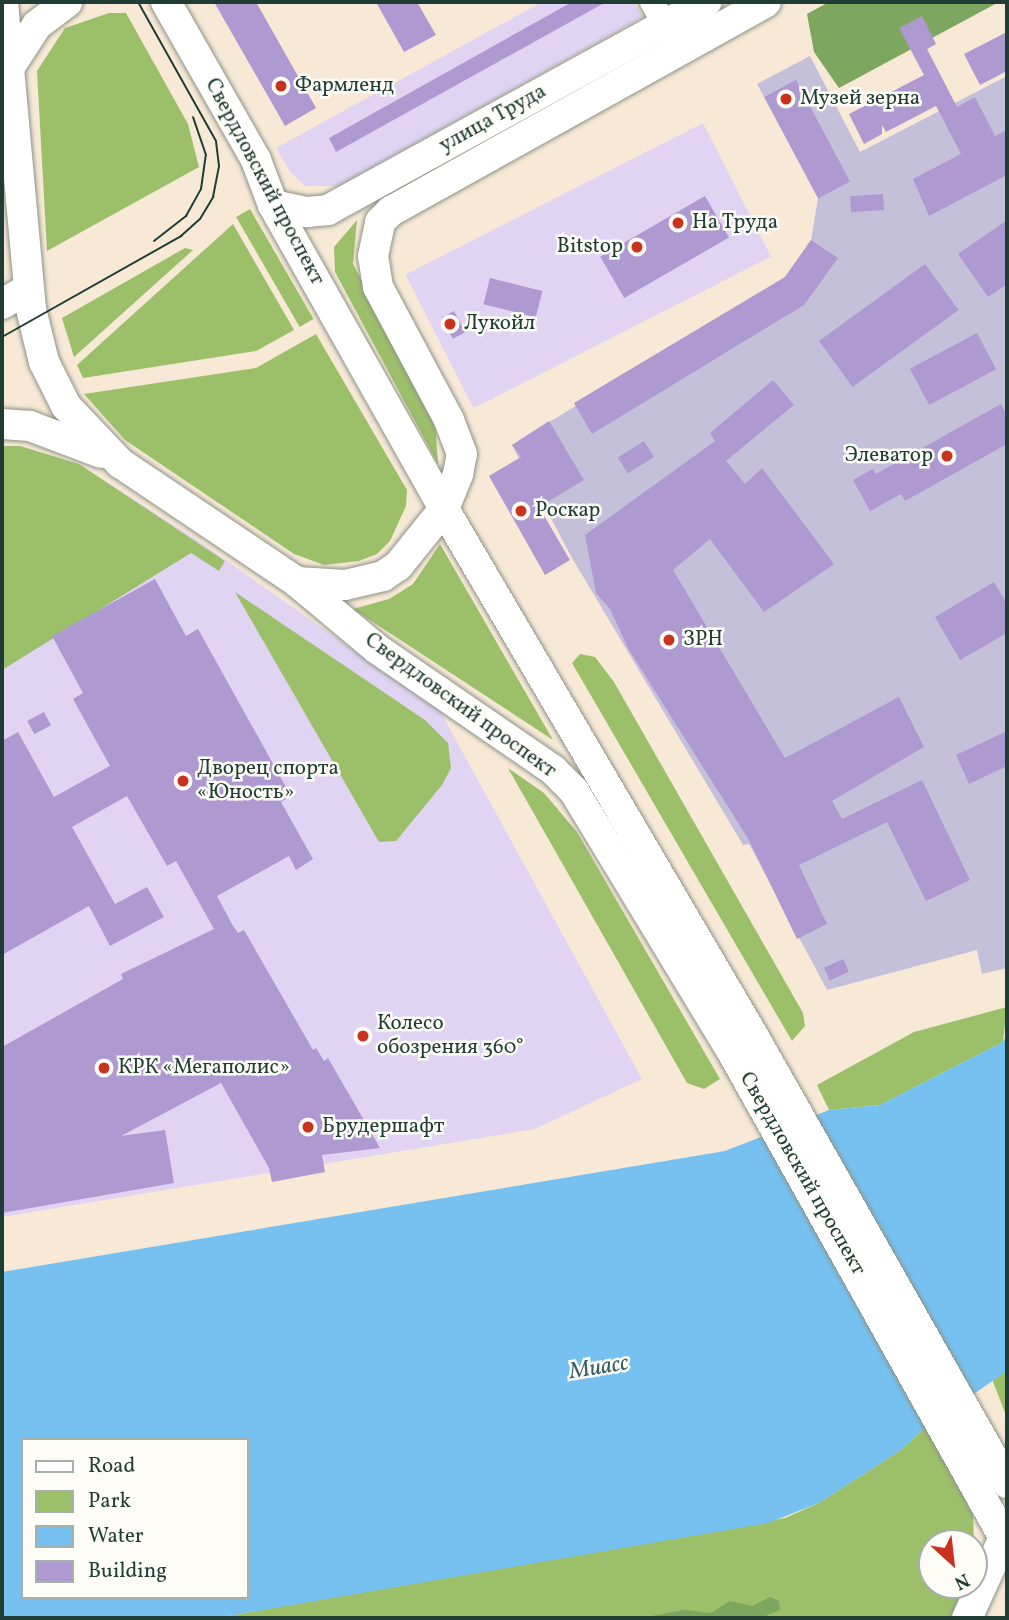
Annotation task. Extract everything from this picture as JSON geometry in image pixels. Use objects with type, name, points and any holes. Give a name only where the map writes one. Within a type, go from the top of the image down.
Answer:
[{"type":"main road","name":"Свердловский проспект","points":[[3,2],[28,289],[51,378],[80,423],[120,463],[297,582],[377,649],[553,770],[574,790],[743,1043]]},
{"type":"main road","points":[[9,68],[37,25],[67,2]]},
{"type":"main road","name":"Свердловский проспект","points":[[166,2],[256,160],[273,205],[965,1436],[1005,1540]]},
{"type":"main road","name":"улица Труда","points":[[273,205],[307,212],[328,209],[707,2]]},
{"type":"main road","name":"улица Труда","points":[[444,509],[462,454],[378,286],[373,256],[378,229],[391,211],[665,25],[766,2]]},
{"type":"main road","points":[[2,304],[28,289]]},
{"type":"main road","points":[[2,424],[30,426],[120,463]]},
{"type":"main road","points":[[297,582],[345,585],[383,576],[398,566],[444,509]]},
{"type":"main road","name":"Свердловский проспект","points":[[965,1436],[1007,1483]]},
{"type":"main road","points":[[967,1618],[1005,1540]]},
{"type":"shaded area","points":[[542,2],[634,2],[643,17],[338,186],[305,186],[291,173],[276,148]]},
{"type":"shaded area","points":[[810,56],[860,152],[1007,76],[1007,968],[982,974],[977,950],[827,990],[749,844],[743,845],[572,558],[512,445],[785,277],[811,240],[818,198],[757,84]]},
{"type":"shaded area","points":[[703,123],[771,257],[474,408],[405,275]]},
{"type":"shaded area","points":[[2,446],[20,446],[79,464],[203,544],[440,711],[642,1079],[535,1129],[2,1217]]},
{"type":"green space","points":[[829,2],[999,2],[839,88],[814,52],[807,14]]},
{"type":"green space","points":[[109,13],[126,13],[188,124],[199,167],[47,251],[37,71],[65,28]]},
{"type":"green space","points":[[250,209],[314,319],[300,327],[236,217]]},
{"type":"green space","points":[[357,220],[353,264],[435,419],[438,464],[335,272],[334,247]]},
{"type":"green space","points":[[233,224],[294,330],[256,351],[83,378],[77,365]]},
{"type":"green space","points":[[185,248],[193,250],[74,357],[62,318]]},
{"type":"green space","points":[[316,334],[407,490],[406,506],[390,541],[377,554],[359,561],[324,565],[294,554],[125,440],[84,394],[256,368]]},
{"type":"green space","points":[[2,446],[20,446],[79,464],[225,561],[219,571],[191,553],[2,670]]},
{"type":"green space","points":[[440,544],[553,740],[353,609],[389,599],[413,584]]},
{"type":"green space","points":[[235,592],[425,720],[448,743],[451,768],[442,785],[396,841],[379,842]]},
{"type":"green space","points":[[580,654],[595,657],[614,682],[803,1013],[805,1026],[792,1041],[572,663]]},
{"type":"green space","points":[[508,768],[544,793],[577,832],[720,1079],[704,1089],[687,1083]]},
{"type":"green space","points":[[1007,1007],[1003,1042],[880,1105],[829,1110],[817,1085],[914,1032]]},
{"type":"green space","points":[[1007,1371],[1007,1418],[992,1379]]},
{"type":"green space","points":[[927,1426],[973,1515],[974,1529],[918,1529],[918,1599],[959,1599],[952,1618],[216,1618],[785,1518],[819,1503],[901,1450]]},
{"type":"green space","points":[[770,1597],[779,1601],[780,1610],[761,1618],[641,1618],[684,1610],[711,1613],[730,1601],[752,1606]]},
{"type":"water","name":"Миасс","points":[[1007,1034],[1007,1371],[927,1426],[901,1450],[819,1503],[768,1523],[216,1618],[2,1618],[2,1272],[725,1151],[829,1110],[880,1105],[1003,1042]]},
{"type":"building","points":[[214,2],[256,2],[316,108],[285,126]]},
{"type":"building","points":[[376,2],[417,2],[436,35],[404,52]]},
{"type":"building","points":[[572,2],[606,2],[336,152],[329,138]]},
{"type":"building","points":[[922,16],[936,44],[927,49],[957,107],[975,97],[995,136],[1007,130],[1007,175],[929,216],[913,179],[961,154],[936,106],[886,132],[882,125],[882,134],[864,144],[849,114],[924,75],[899,28]]},
{"type":"building","points":[[1007,32],[1007,71],[980,85],[964,54]]},
{"type":"building","points":[[796,80],[850,182],[818,198],[764,97]]},
{"type":"building","points":[[883,194],[884,210],[851,212],[850,196]]},
{"type":"building","points":[[705,196],[729,238],[624,298],[600,256]]},
{"type":"building","points":[[1007,220],[1007,284],[988,297],[958,254]]},
{"type":"building","points":[[811,240],[838,258],[804,305],[592,434],[574,403],[785,277]]},
{"type":"building","points":[[925,264],[959,310],[853,387],[819,341]]},
{"type":"building","points":[[490,278],[542,291],[536,317],[483,304]]},
{"type":"building","points":[[454,311],[465,332],[453,339],[442,318]]},
{"type":"building","points":[[977,333],[996,369],[929,405],[910,369]]},
{"type":"building","name":"ЗРН","points":[[773,380],[794,405],[726,461],[745,484],[762,468],[834,564],[764,612],[710,539],[673,570],[785,758],[899,697],[924,747],[832,801],[842,819],[922,780],[970,880],[926,901],[887,822],[799,865],[827,924],[797,939],[749,840],[629,650],[610,609],[596,593],[585,535],[715,441],[710,433]]},
{"type":"building","name":"Элеватор","points":[[1001,404],[1007,416],[1007,444],[905,501],[901,494],[870,511],[853,480],[873,469],[876,474]]},
{"type":"building","points":[[549,421],[584,480],[539,507],[570,560],[545,575],[489,476],[521,457],[512,445]]},
{"type":"building","points":[[644,441],[654,457],[628,474],[618,457]]},
{"type":"building","points":[[155,579],[186,636],[198,629],[291,796],[281,802],[313,859],[296,870],[289,856],[217,896],[238,933],[244,930],[313,1050],[316,1048],[324,1061],[328,1058],[380,1148],[322,1155],[325,1172],[272,1182],[269,1168],[221,1083],[121,1136],[165,1130],[174,1183],[2,1213],[2,1047],[123,979],[121,974],[214,929],[176,861],[167,866],[127,796],[72,827],[115,904],[147,887],[164,917],[110,946],[89,906],[2,955],[2,741],[18,732],[54,797],[110,766],[73,699],[83,693],[52,636]]},
{"type":"building","points":[[994,582],[1007,604],[1007,633],[960,660],[935,617]]},
{"type":"building","points":[[44,712],[51,725],[34,734],[27,721]]},
{"type":"building","points":[[1007,731],[1007,766],[969,784],[956,755]]},
{"type":"building","points":[[843,959],[849,972],[830,981],[824,968]]},
{"type":"tram line","points":[[2,337],[181,236],[200,219],[213,197],[219,166],[216,141],[138,2]]},
{"type":"tram line","points":[[154,241],[186,216],[201,189],[206,155],[193,117]]},
{"type":"place","name":"Фармленд","points":[[281,86]]},
{"type":"place","name":"Музей зерна","points":[[786,99]]},
{"type":"place","name":"На Труда","points":[[678,223]]},
{"type":"place","name":"Bitstop","points":[[637,247]]},
{"type":"place","name":"Лукойл","points":[[450,324]]},
{"type":"place","name":"Элеватор","points":[[947,456]]},
{"type":"place","name":"Роскар","points":[[521,511]]},
{"type":"place","name":"ЗРН","points":[[669,640]]},
{"type":"place","name":"Дворец спорта «Юность»","points":[[183,781]]},
{"type":"place","name":"Колесо обозрения 360°","points":[[363,1036]]},
{"type":"place","name":"КРК «Мегаполис»","points":[[104,1068]]},
{"type":"place","name":"Брудершафт","points":[[308,1127]]}]
